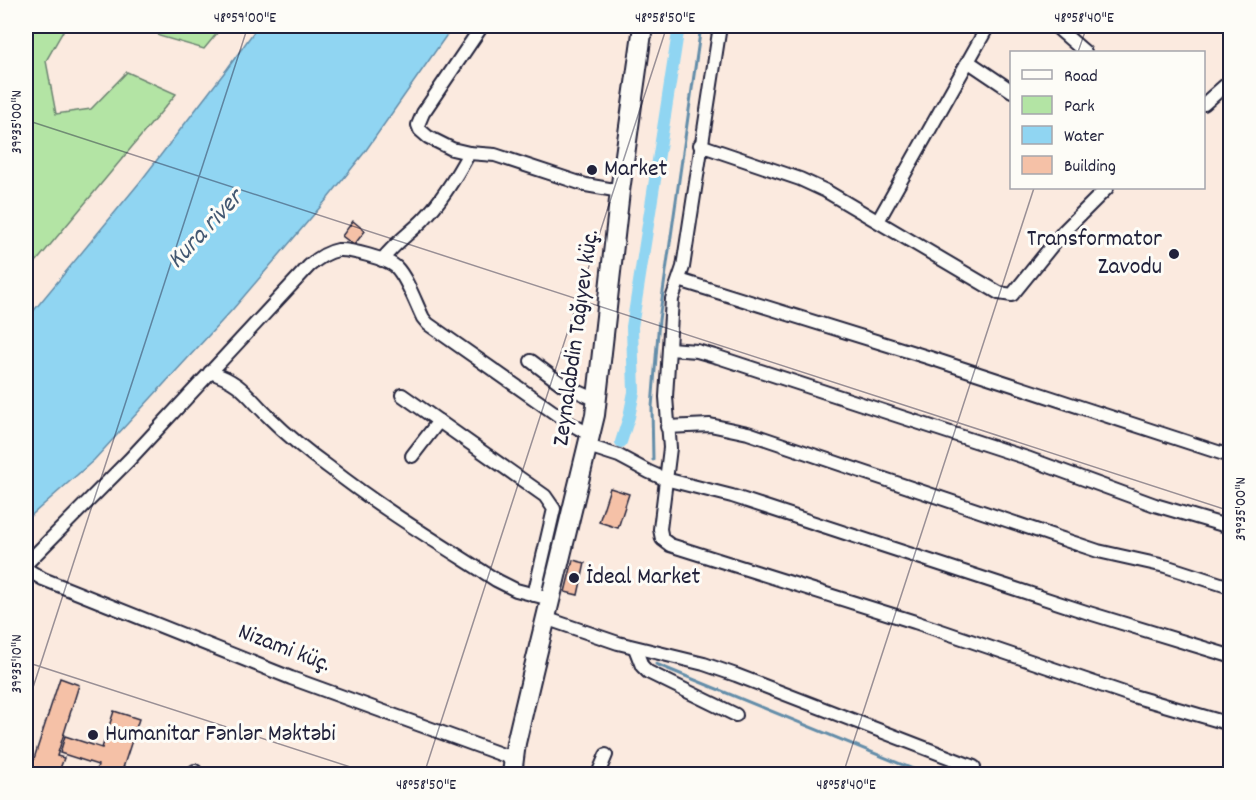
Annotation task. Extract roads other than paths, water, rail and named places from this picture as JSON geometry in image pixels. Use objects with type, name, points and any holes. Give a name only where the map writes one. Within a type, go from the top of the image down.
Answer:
[{"type":"main road","name":"Zeynalabdin Tağıyev küç.","points":[[513,766],[545,618],[542,597],[590,441],[597,400],[620,191],[643,26]]},
{"type":"street","points":[[482,26],[423,113],[418,125],[420,130],[428,137],[452,148],[469,153],[495,155],[586,185],[620,191]]},
{"type":"street","points":[[720,26],[680,280],[672,299],[666,397],[670,448],[660,529],[662,539],[670,545],[936,628],[1134,696],[1230,724]]},
{"type":"street","points":[[879,221],[988,26]]},
{"type":"street","points":[[1055,26],[1084,51]]},
{"type":"street","points":[[969,62],[1010,90]]},
{"type":"street","points":[[1205,102],[1230,81]]},
{"type":"street","points":[[700,145],[800,179],[826,191],[999,293],[1012,295],[1063,232],[1106,189]]},
{"type":"street","points":[[382,260],[391,248],[422,221],[443,196],[469,153]]},
{"type":"street","points":[[26,564],[129,460],[309,266],[323,255],[336,250],[345,250],[391,263],[399,270],[428,324],[569,423],[590,441],[649,472],[665,479],[732,495],[1089,613],[1230,656]]},
{"type":"street","points":[[680,280],[927,357],[1230,456]]},
{"type":"street","points":[[669,349],[697,351],[718,357],[1045,464],[1155,505],[1230,527]]},
{"type":"street","points":[[531,361],[563,385],[597,400]]},
{"type":"street","points":[[210,372],[229,378],[237,384],[271,419],[330,468],[377,502],[496,580],[516,590],[542,597],[554,509],[552,504],[545,495],[402,395]]},
{"type":"street","points":[[412,456],[439,421]]},
{"type":"street","points":[[668,427],[710,425],[730,428],[1098,551],[1165,566],[1230,587]]},
{"type":"street","name":"Nizami küç.","points":[[26,568],[43,579],[513,766]]},
{"type":"street","points":[[545,618],[635,648],[704,664],[736,675],[974,767]]},
{"type":"street","points":[[635,648],[642,666],[648,672],[736,715]]},
{"type":"street","points":[[598,774],[606,755]]},
{"type":"water","name":"Kura river","points":[[258,26],[453,26],[364,153],[233,309],[94,460],[26,520],[26,320],[140,182]]},
{"type":"waterway","points":[[621,442],[634,392],[632,327],[679,26]]},
{"type":"waterway","points":[[653,460],[652,407],[659,320],[701,26]]},
{"type":"waterway","points":[[656,664],[925,774]]},
{"type":"place","name":"Market","points":[[592,170]]},
{"type":"place","name":"Transformator Zavodu","points":[[1174,254]]},
{"type":"place","name":"İdeal Market","points":[[574,578]]},
{"type":"place","name":"Humanitar Fənlər Məktəbi","points":[[93,735]]}]
